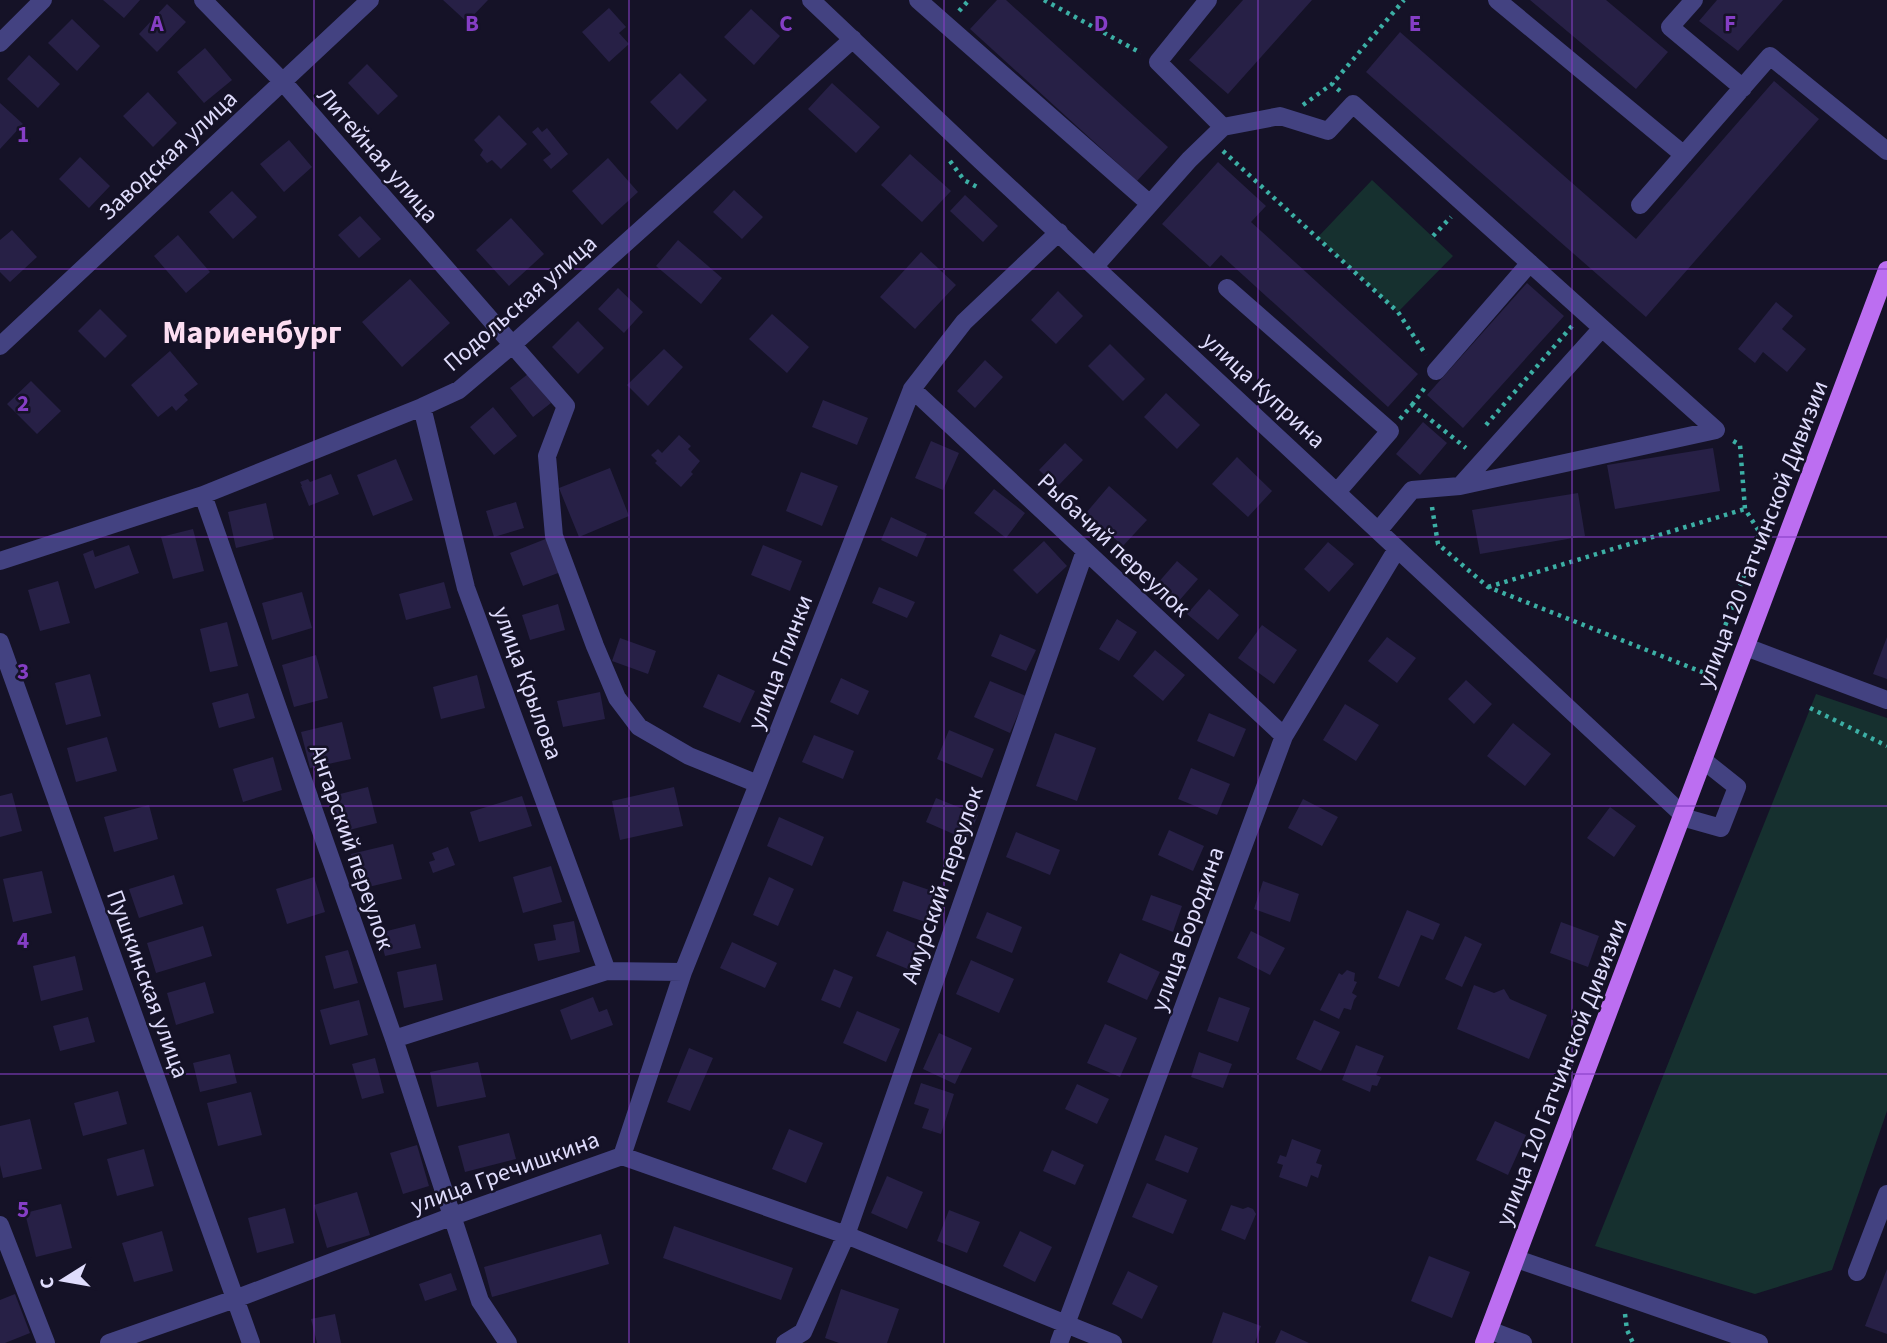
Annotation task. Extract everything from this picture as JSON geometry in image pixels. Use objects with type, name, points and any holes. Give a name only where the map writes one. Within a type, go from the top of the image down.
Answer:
[{"type":"main road","name":"улица 120 Гатчинской Дивизии","points":[[1486,1336],[1886,275]]},
{"type":"street","points":[[0,43],[43,0]]},
{"type":"street","name":"Литейная улица","points":[[204,0],[283,82],[566,406],[547,456],[554,536],[617,698],[639,727],[689,756],[758,784]]},
{"type":"street","name":"Заводская улица","points":[[0,346],[370,0]]},
{"type":"street","name":"улица Куприна","points":[[811,0],[1683,816]]},
{"type":"street","points":[[918,0],[1150,204]]},
{"type":"street","points":[[1208,0],[1157,62],[1217,133]]},
{"type":"street","points":[[1497,0],[1684,155]]},
{"type":"street","points":[[1695,0],[1670,27],[1743,88]]},
{"type":"street","name":"Подольская улица","points":[[0,561],[203,495],[459,390],[853,39]]},
{"type":"street","points":[[1640,205],[1770,56],[1887,151]]},
{"type":"street","points":[[1095,266],[1189,160],[1217,133],[1280,116],[1328,131],[1353,104],[1716,430]]},
{"type":"street","name":"улица Глинки","points":[[622,1156],[683,972],[912,389],[964,322],[1059,232]]},
{"type":"street","points":[[1436,371],[1530,263]]},
{"type":"street","points":[[1227,288],[1390,431],[1337,492]]},
{"type":"street","points":[[1460,486],[1602,328]]},
{"type":"street","name":"Рыбачий переулок","points":[[912,389],[1284,736]]},
{"type":"street","name":"улица Крылова","points":[[422,407],[466,587],[607,971]]},
{"type":"street","points":[[1378,531],[1412,490],[1460,486],[1716,430]]},
{"type":"street","name":"Ангарский переулок","points":[[203,495],[394,1040],[480,1301],[508,1343]]},
{"type":"street","name":"улица Бородина","points":[[1059,1343],[1284,736],[1397,549]]},
{"type":"street","name":"Амурский переулок","points":[[785,1343],[803,1332],[846,1235],[1085,551]]},
{"type":"street","name":"Пушкинская улица","points":[[0,642],[251,1343]]},
{"type":"street","points":[[1746,647],[1887,700]]},
{"type":"street","points":[[1683,816],[1721,828],[1737,787],[1703,760]]},
{"type":"street","points":[[394,1040],[607,971],[683,972]]},
{"type":"street","name":"улица Гречишкина","points":[[109,1343],[234,1300],[453,1216],[622,1156],[846,1235],[1113,1343]]},
{"type":"street","points":[[1857,1272],[1887,1194]]},
{"type":"street","points":[[0,1225],[46,1343]]},
{"type":"street","points":[[1517,1259],[1759,1343]]},
{"type":"street","points":[[1486,1336],[1523,1343]]},
{"type":"path","points":[[1044,0],[1157,62]]},
{"type":"path","points":[[1286,118],[1332,84],[1404,0]]},
{"type":"path","points":[[1332,84],[1353,104]]},
{"type":"path","points":[[1217,133],[1286,207],[1398,312],[1436,371]]},
{"type":"path","points":[[1433,236],[1463,203]]},
{"type":"path","points":[[1484,427],[1584,312]]},
{"type":"path","points":[[1390,431],[1412,405],[1466,448]]},
{"type":"path","points":[[1429,489],[1438,544],[1488,587],[1707,674],[1760,533],[1745,509],[1740,445],[1716,430]]},
{"type":"path","points":[[1488,587],[1745,509]]},
{"type":"path","points":[[1810,708],[1887,746]]},
{"type":"green space","points":[[1372,180],[1453,256],[1398,312],[1318,237]]},
{"type":"green space","points":[[1816,694],[1887,718],[1887,1111],[1832,1270],[1755,1294],[1595,1246]]},
{"type":"building","points":[[103,0],[140,0],[124,18]]},
{"type":"building","points":[[443,0],[488,0],[467,22]]},
{"type":"building","points":[[997,0],[1006,0],[1168,147],[1137,181],[970,29]]},
{"type":"building","points":[[1243,0],[1312,0],[1228,94],[1189,60]]},
{"type":"building","points":[[1530,0],[1606,0],[1668,52],[1636,89]]},
{"type":"building","points":[[1717,0],[1783,0],[1738,51],[1699,21]]},
{"type":"building","points":[[167,4],[186,22],[157,52],[139,34]]},
{"type":"building","points":[[609,8],[626,27],[619,33],[629,44],[609,62],[582,32]]},
{"type":"building","points":[[751,9],[780,36],[754,65],[724,37]]},
{"type":"building","points":[[72,19],[100,46],[77,71],[48,43]]},
{"type":"building","points":[[1400,32],[1636,239],[1774,81],[1819,119],[1646,317],[1366,72]]},
{"type":"building","points":[[205,48],[232,80],[204,103],[177,72]]},
{"type":"building","points":[[29,55],[60,84],[38,108],[7,79]]},
{"type":"building","points":[[367,64],[398,96],[378,115],[348,83]]},
{"type":"building","points":[[680,73],[707,100],[677,130],[650,102]]},
{"type":"building","points":[[832,83],[880,127],[856,153],[808,109]]},
{"type":"building","points":[[148,92],[177,123],[153,147],[123,116]]},
{"type":"building","points":[[0,103],[23,124],[0,149]]},
{"type":"building","points":[[499,115],[527,144],[501,169],[492,160],[487,163],[480,155],[483,150],[474,140]]},
{"type":"building","points":[[538,127],[542,132],[547,128],[568,154],[551,169],[543,160],[551,154],[532,132]]},
{"type":"building","points":[[289,140],[312,167],[284,192],[260,164]]},
{"type":"building","points":[[910,154],[951,191],[922,222],[881,185]]},
{"type":"building","points":[[80,157],[110,186],[89,208],[59,179]]},
{"type":"building","points":[[608,158],[638,192],[602,225],[572,191]]},
{"type":"building","points":[[1218,162],[1266,206],[1251,222],[1418,374],[1388,407],[1221,255],[1210,267],[1162,224]]},
{"type":"building","points":[[734,190],[763,217],[742,239],[713,212]]},
{"type":"building","points":[[232,191],[257,217],[233,239],[209,212]]},
{"type":"building","points":[[965,195],[998,226],[983,242],[950,211]]},
{"type":"building","points":[[360,216],[381,239],[359,258],[338,235]]},
{"type":"building","points":[[511,218],[544,254],[509,286],[476,250]]},
{"type":"building","points":[[12,230],[37,257],[10,282],[0,272],[0,240]]},
{"type":"building","points":[[178,235],[210,272],[186,293],[154,256]]},
{"type":"building","points":[[678,240],[722,278],[701,304],[656,266]]},
{"type":"building","points":[[921,252],[956,285],[915,329],[880,297]]},
{"type":"building","points":[[410,279],[450,323],[402,367],[362,322]]},
{"type":"building","points":[[1527,283],[1564,316],[1463,428],[1427,395]]},
{"type":"building","points":[[618,288],[643,312],[624,333],[598,309]]},
{"type":"building","points":[[1058,291],[1083,316],[1056,344],[1031,320]]},
{"type":"building","points":[[1776,302],[1793,316],[1782,329],[1806,349],[1787,372],[1763,352],[1755,363],[1738,349]]},
{"type":"building","points":[[100,309],[127,336],[105,358],[78,331]]},
{"type":"building","points":[[772,314],[809,347],[787,373],[749,339]]},
{"type":"building","points":[[578,321],[604,348],[578,374],[552,347]]},
{"type":"building","points":[[1110,344],[1145,379],[1123,401],[1088,366]]},
{"type":"building","points":[[664,349],[683,367],[648,406],[627,385]]},
{"type":"building","points":[[170,351],[198,384],[184,395],[188,400],[176,411],[172,406],[158,417],[131,385]]},
{"type":"building","points":[[985,360],[1003,377],[975,408],[957,391]]},
{"type":"building","points":[[528,374],[551,403],[533,417],[510,388]]},
{"type":"building","points":[[31,381],[61,411],[37,434],[7,404]]},
{"type":"building","points":[[1166,393],[1200,425],[1177,449],[1144,417]]},
{"type":"building","points":[[823,400],[868,418],[857,445],[812,427]]},
{"type":"building","points":[[493,407],[517,436],[494,455],[470,427]]},
{"type":"building","points":[[1423,422],[1447,443],[1420,475],[1396,454]]},
{"type":"building","points":[[679,435],[691,446],[688,449],[700,461],[681,487],[655,463],[657,461],[651,455],[658,449],[662,453]]},
{"type":"building","points":[[931,441],[959,453],[943,490],[915,478]]},
{"type":"building","points":[[1065,443],[1083,460],[1057,487],[1039,470]]},
{"type":"building","points":[[1713,448],[1720,491],[1615,509],[1607,465]]},
{"type":"building","points":[[1237,457],[1272,491],[1248,517],[1212,484]]},
{"type":"building","points":[[396,459],[413,500],[373,516],[357,475]]},
{"type":"building","points":[[610,468],[629,516],[579,537],[559,488]]},
{"type":"building","points":[[801,472],[838,486],[822,526],[786,511]]},
{"type":"building","points":[[331,474],[339,494],[309,506],[300,482],[308,479],[310,482]]},
{"type":"building","points":[[1109,486],[1147,520],[1123,546],[1086,513]]},
{"type":"building","points":[[994,489],[1025,513],[1006,538],[974,513]]},
{"type":"building","points":[[1578,493],[1585,536],[1480,554],[1472,510]]},
{"type":"building","points":[[516,502],[524,528],[494,537],[486,511]]},
{"type":"building","points":[[266,503],[274,539],[236,548],[228,512]]},
{"type":"building","points":[[891,517],[927,534],[917,557],[881,540]]},
{"type":"building","points":[[193,529],[204,571],[173,579],[161,537]]},
{"type":"building","points":[[548,538],[561,572],[523,586],[510,553]]},
{"type":"building","points":[[1044,541],[1067,566],[1037,594],[1013,570]]},
{"type":"building","points":[[1328,542],[1354,564],[1329,592],[1304,569]]},
{"type":"building","points":[[129,545],[139,573],[95,589],[83,554],[93,550],[95,557]]},
{"type":"building","points":[[763,545],[802,561],[790,591],[751,575]]},
{"type":"building","points":[[1177,561],[1198,579],[1178,602],[1157,584]]},
{"type":"building","points":[[58,581],[70,623],[40,631],[28,590]]},
{"type":"building","points":[[444,582],[451,608],[406,620],[399,594]]},
{"type":"building","points":[[879,587],[915,602],[907,618],[872,603]]},
{"type":"building","points":[[1209,589],[1239,615],[1218,640],[1187,614]]},
{"type":"building","points":[[302,592],[312,628],[272,640],[262,603]]},
{"type":"building","points":[[558,604],[565,630],[530,640],[522,615]]},
{"type":"building","points":[[1117,619],[1137,632],[1119,661],[1099,649]]},
{"type":"building","points":[[227,622],[238,666],[210,672],[200,629]]},
{"type":"building","points":[[1262,625],[1297,650],[1274,684],[1238,658]]},
{"type":"building","points":[[1000,634],[1036,650],[1026,671],[991,656]]},
{"type":"building","points":[[1387,637],[1416,658],[1397,683],[1368,661]]},
{"type":"building","points":[[1887,637],[1887,679],[1873,674]]},
{"type":"building","points":[[620,638],[656,651],[648,674],[612,661]]},
{"type":"building","points":[[1155,650],[1185,675],[1163,701],[1133,676]]},
{"type":"building","points":[[316,655],[328,698],[294,707],[282,665]]},
{"type":"building","points":[[90,674],[101,716],[66,725],[55,683]]},
{"type":"building","points":[[718,674],[755,691],[740,723],[703,707]]},
{"type":"building","points":[[477,675],[485,708],[441,719],[433,687]]},
{"type":"building","points":[[841,678],[869,691],[858,715],[830,702]]},
{"type":"building","points":[[1466,680],[1492,704],[1474,724],[1448,699]]},
{"type":"building","points":[[990,681],[1026,696],[1010,733],[974,717]]},
{"type":"building","points":[[600,692],[605,719],[563,727],[557,701]]},
{"type":"building","points":[[248,693],[255,718],[219,728],[212,703]]},
{"type":"building","points":[[1345,704],[1379,725],[1356,761],[1323,740]]},
{"type":"building","points":[[1209,713],[1246,729],[1234,757],[1197,741]]},
{"type":"building","points":[[342,722],[351,759],[310,768],[301,732]]},
{"type":"building","points":[[1513,723],[1551,754],[1525,786],[1487,756]]},
{"type":"building","points":[[949,730],[994,749],[982,778],[937,759]]},
{"type":"building","points":[[1055,733],[1096,748],[1077,801],[1036,786]]},
{"type":"building","points":[[814,735],[854,751],[843,779],[802,762]]},
{"type":"building","points":[[107,737],[117,771],[76,782],[67,748]]},
{"type":"building","points":[[273,757],[282,790],[243,802],[233,769]]},
{"type":"building","points":[[1191,768],[1230,784],[1217,815],[1178,799]]},
{"type":"building","points":[[368,787],[377,823],[341,832],[332,796]]},
{"type":"building","points":[[674,787],[683,826],[620,840],[612,801]]},
{"type":"building","points":[[12,793],[22,831],[0,837],[0,796]]},
{"type":"building","points":[[522,796],[532,826],[479,842],[470,812]]},
{"type":"building","points":[[936,798],[978,815],[967,840],[926,822]]},
{"type":"building","points":[[1303,799],[1338,817],[1322,846],[1288,828]]},
{"type":"building","points":[[149,805],[158,839],[114,852],[104,817]]},
{"type":"building","points":[[1610,807],[1636,826],[1614,857],[1587,838]]},
{"type":"building","points":[[779,817],[824,837],[812,866],[767,846]]},
{"type":"building","points":[[1169,830],[1204,846],[1193,871],[1158,855]]},
{"type":"building","points":[[1016,832],[1060,850],[1050,875],[1006,857]]},
{"type":"building","points":[[393,844],[402,879],[360,889],[351,854]]},
{"type":"building","points":[[448,847],[455,865],[433,873],[429,862],[435,860],[432,853]]},
{"type":"building","points":[[551,866],[562,902],[523,913],[513,877]]},
{"type":"building","points":[[42,871],[52,913],[13,922],[3,879]]},
{"type":"building","points":[[174,875],[183,904],[139,918],[129,889]]},
{"type":"building","points":[[314,877],[325,912],[287,924],[276,889]]},
{"type":"building","points":[[769,877],[794,889],[778,926],[753,915]]},
{"type":"building","points":[[903,881],[944,895],[934,925],[893,911]]},
{"type":"building","points":[[1263,881],[1299,894],[1290,922],[1254,909]]},
{"type":"building","points":[[1151,895],[1182,906],[1173,932],[1142,920]]},
{"type":"building","points":[[1407,910],[1440,924],[1433,940],[1421,935],[1399,987],[1378,978]]},
{"type":"building","points":[[987,912],[1022,927],[1012,953],[976,938]]},
{"type":"building","points":[[574,921],[580,952],[538,961],[534,944],[556,940],[553,925]]},
{"type":"building","points":[[1561,922],[1599,936],[1588,967],[1550,953]]},
{"type":"building","points":[[415,924],[421,948],[385,956],[379,933]]},
{"type":"building","points":[[203,926],[212,956],[156,973],[147,943]]},
{"type":"building","points":[[887,931],[925,948],[915,972],[876,956]]},
{"type":"building","points":[[1251,931],[1285,948],[1270,975],[1237,958]]},
{"type":"building","points":[[1465,936],[1482,944],[1462,987],[1445,979]]},
{"type":"building","points":[[732,942],[777,963],[765,988],[720,968]]},
{"type":"building","points":[[348,950],[358,983],[334,989],[325,956]]},
{"type":"building","points":[[1120,953],[1160,972],[1147,1000],[1107,982]]},
{"type":"building","points":[[75,956],[83,990],[41,1001],[33,966]]},
{"type":"building","points":[[971,960],[1014,979],[999,1013],[956,994]]},
{"type":"building","points":[[436,964],[443,1000],[404,1008],[397,972]]},
{"type":"building","points":[[834,969],[853,977],[840,1008],[821,1000]]},
{"type":"building","points":[[1347,970],[1355,973],[1354,981],[1357,982],[1352,993],[1357,996],[1351,1010],[1344,1008],[1339,1019],[1320,1010],[1339,973],[1342,975]]},
{"type":"building","points":[[205,982],[214,1013],[176,1025],[167,993]]},
{"type":"building","points":[[1474,985],[1494,993],[1504,989],[1510,999],[1547,1015],[1529,1059],[1457,1029]]},
{"type":"building","points":[[593,997],[599,1012],[607,1009],[613,1025],[571,1040],[560,1010]]},
{"type":"building","points":[[1219,997],[1250,1008],[1238,1042],[1207,1031]]},
{"type":"building","points":[[359,1000],[368,1035],[330,1045],[320,1010]]},
{"type":"building","points":[[857,1011],[900,1029],[886,1062],[843,1043]]},
{"type":"building","points":[[88,1017],[95,1042],[60,1051],[53,1026]]},
{"type":"building","points":[[1314,1020],[1340,1032],[1321,1071],[1296,1059]]},
{"type":"building","points":[[1105,1024],[1137,1038],[1120,1077],[1087,1063]]},
{"type":"building","points":[[939,1033],[972,1048],[955,1084],[923,1069]]},
{"type":"building","points":[[1356,1045],[1384,1056],[1376,1075],[1381,1077],[1377,1086],[1372,1085],[1370,1092],[1342,1080]]},
{"type":"building","points":[[689,1048],[713,1058],[690,1111],[667,1102]]},
{"type":"building","points":[[1199,1052],[1232,1064],[1223,1088],[1191,1077]]},
{"type":"building","points":[[230,1054],[237,1083],[200,1092],[193,1063]]},
{"type":"building","points":[[375,1058],[384,1093],[362,1099],[352,1064]]},
{"type":"building","points":[[478,1062],[486,1097],[437,1107],[430,1072]]},
{"type":"building","points":[[921,1083],[954,1094],[941,1134],[922,1128],[929,1109],[914,1104]]},
{"type":"building","points":[[1077,1084],[1109,1099],[1097,1124],[1065,1109]]},
{"type":"building","points":[[118,1091],[127,1124],[83,1136],[74,1103]]},
{"type":"building","points":[[251,1092],[262,1135],[218,1146],[207,1103]]},
{"type":"building","points":[[30,1119],[42,1169],[3,1178],[0,1165],[0,1126]]},
{"type":"building","points":[[1495,1121],[1526,1135],[1508,1175],[1476,1160]]},
{"type":"building","points":[[789,1129],[823,1143],[806,1183],[772,1169]]},
{"type":"building","points":[[509,1133],[516,1159],[465,1172],[458,1146]]},
{"type":"building","points":[[1165,1135],[1198,1148],[1188,1173],[1155,1160]]},
{"type":"building","points":[[1292,1139],[1321,1150],[1316,1163],[1322,1165],[1318,1178],[1311,1175],[1307,1187],[1279,1177],[1283,1165],[1277,1163],[1280,1155],[1286,1157]]},
{"type":"building","points":[[417,1145],[429,1186],[403,1194],[390,1153]]},
{"type":"building","points":[[144,1149],[154,1186],[117,1196],[107,1159]]},
{"type":"building","points":[[1052,1150],[1084,1165],[1075,1185],[1043,1171]]},
{"type":"building","points":[[887,1176],[923,1192],[907,1229],[871,1213]]},
{"type":"building","points":[[1147,1183],[1187,1200],[1173,1234],[1132,1217]]},
{"type":"building","points":[[357,1192],[370,1235],[327,1248],[314,1205]]},
{"type":"building","points":[[61,1204],[72,1248],[36,1257],[25,1213]]},
{"type":"building","points":[[1231,1205],[1243,1209],[1248,1207],[1256,1214],[1245,1240],[1221,1230]]},
{"type":"building","points":[[285,1208],[294,1243],[257,1253],[248,1218]]},
{"type":"building","points":[[949,1210],[980,1222],[967,1253],[937,1241]]},
{"type":"building","points":[[674,1226],[793,1268],[781,1300],[663,1258]]},
{"type":"building","points":[[162,1231],[173,1271],[134,1282],[122,1243]]},
{"type":"building","points":[[1020,1231],[1052,1247],[1035,1282],[1003,1266]]},
{"type":"building","points":[[601,1234],[609,1264],[492,1297],[484,1267]]},
{"type":"building","points":[[1429,1256],[1470,1272],[1452,1318],[1411,1301]]},
{"type":"building","points":[[1887,1269],[1887,1334],[1865,1326]]},
{"type":"building","points":[[1128,1271],[1158,1286],[1142,1319],[1112,1304]]},
{"type":"building","points":[[451,1273],[457,1290],[425,1301],[419,1284]]},
{"type":"building","points":[[841,1289],[899,1309],[887,1343],[839,1343],[825,1338]]},
{"type":"building","points":[[15,1294],[30,1333],[0,1343],[0,1300]]},
{"type":"building","points":[[1223,1312],[1261,1326],[1255,1343],[1212,1343]]},
{"type":"building","points":[[335,1314],[341,1343],[317,1343],[311,1319]]},
{"type":"building","points":[[1281,1330],[1309,1343],[1275,1343]]},
{"type":"district","name":"Мариенбург","points":[[252,332]]}]
